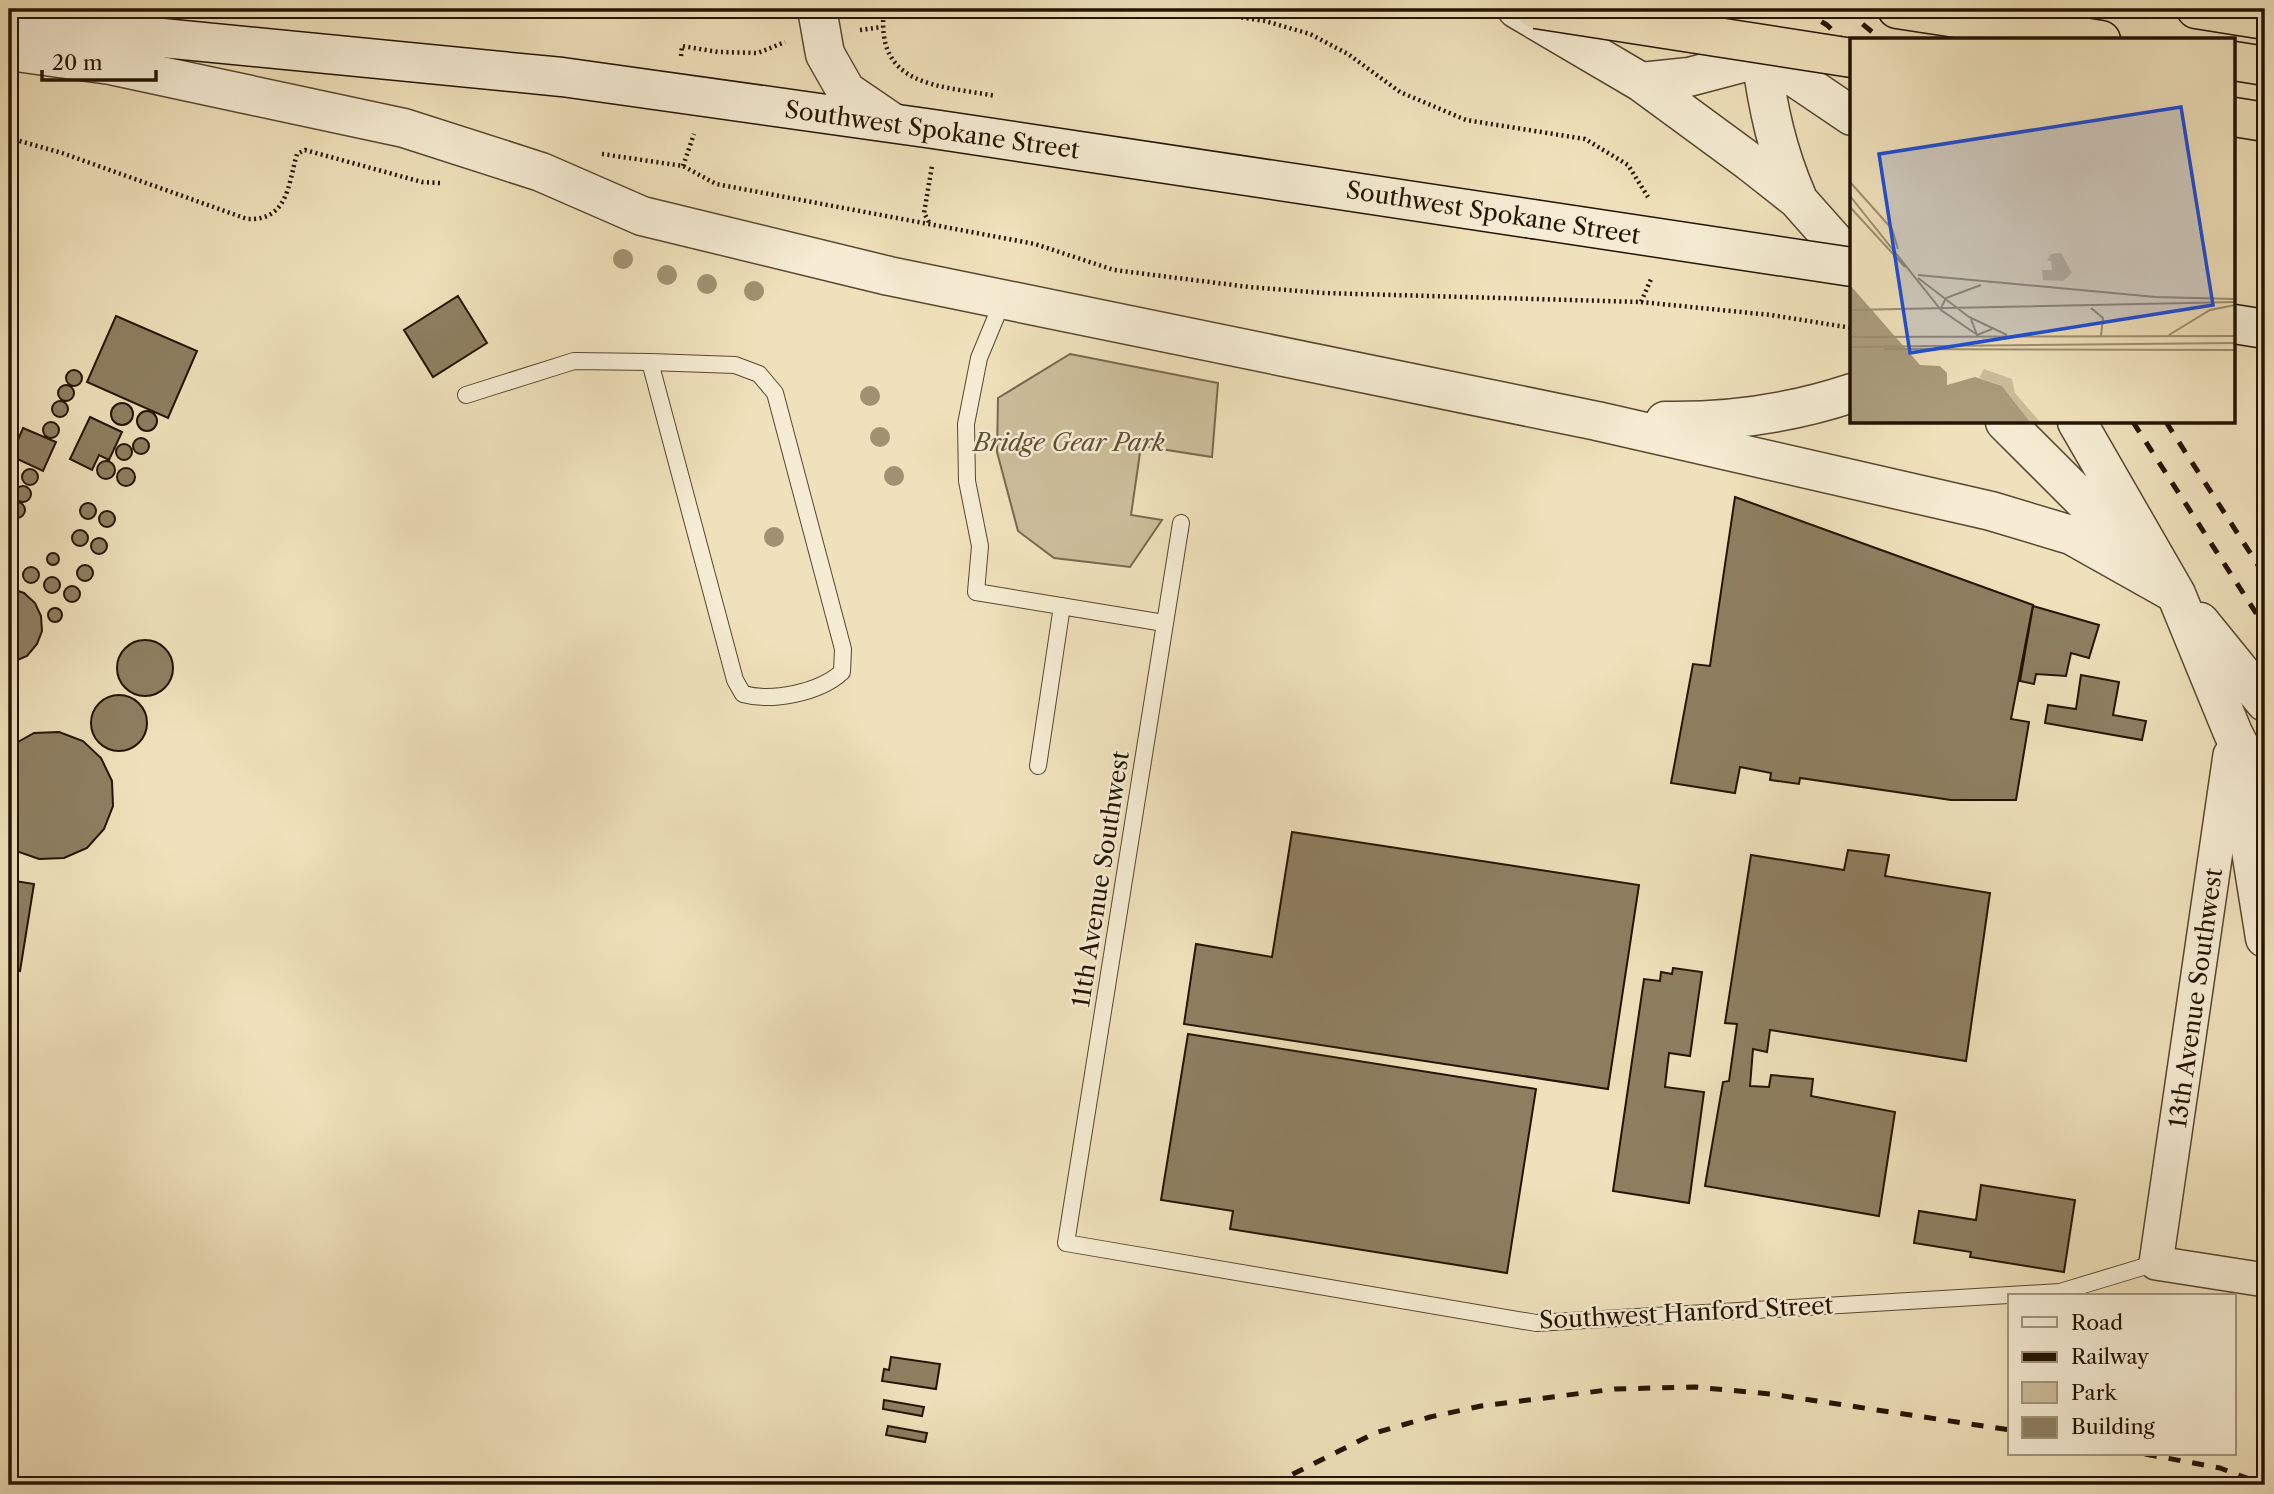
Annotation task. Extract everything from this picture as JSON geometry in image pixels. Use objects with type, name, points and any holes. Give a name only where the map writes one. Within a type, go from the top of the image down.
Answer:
[{"type":"highway","points":[[1536,9],[1850,58]]},
{"type":"highway","points":[[1897,9],[2088,38]]},
{"type":"highway","points":[[2196,9],[2265,20]]},
{"type":"highway","points":[[2236,61],[2265,66]]},
{"type":"highway","points":[[2236,117],[2265,122]]},
{"type":"street","points":[[817,9],[825,54],[846,91],[893,123]]},
{"type":"street","points":[[1517,9],[1641,82],[1797,199],[1850,259]]},
{"type":"street","points":[[1669,9],[1762,58],[1850,115]]},
{"type":"street","name":"Southwest Spokane Street","points":[[9,23],[562,77],[893,123],[1850,267]]},
{"type":"street","points":[[9,51],[110,65],[404,128],[541,172],[642,216],[878,274],[1597,421],[1991,511],[2071,535],[2176,594]]},
{"type":"street","points":[[1641,82],[1689,77],[1762,58]]},
{"type":"street","points":[[1762,58],[1769,118],[1779,157],[1797,199]]},
{"type":"street","points":[[2236,324],[2265,329]]},
{"type":"street","points":[[1597,421],[1716,422],[1820,404],[1850,394]]},
{"type":"street","points":[[2007,424],[2176,594],[2265,702]]},
{"type":"street","points":[[2078,424],[2176,594],[2233,733],[2265,796]]},
{"type":"street","points":[[2233,733],[2265,938]]},
{"type":"street","name":"13th Avenue Southwest","points":[[2156,1263],[2233,733]]},
{"type":"street","name":"Southwest Hanford Street","points":[[2156,1263],[2265,1280]]},
{"type":"lane","points":[[1003,300],[979,358],[965,424],[968,481],[980,546],[976,592],[1164,623]]},
{"type":"lane","points":[[466,395],[575,360],[650,362],[735,365],[759,374],[775,393],[843,649],[842,672],[830,683],[762,699],[743,694],[735,680],[650,362]]},
{"type":"lane","name":"11th Avenue Southwest","points":[[1066,1243],[1181,523]]},
{"type":"lane","points":[[1038,766],[1062,606]]},
{"type":"lane","name":"Southwest Hanford Street","points":[[1066,1243],[1536,1323],[2008,1295]]},
{"type":"lane","name":"Southwest Hanford Street","points":[[2026,1294],[2060,1292],[2156,1263]]},
{"type":"path","points":[[884,9],[882,27],[888,56],[897,68],[910,77],[936,85]]},
{"type":"path","points":[[1097,9],[1128,12],[1175,9]]},
{"type":"path","points":[[864,29],[882,27]]},
{"type":"path","points":[[681,53],[682,46],[718,52],[758,53],[779,43]]},
{"type":"path","points":[[9,138],[62,153],[247,219],[261,220],[276,211],[283,202],[298,154],[305,150],[422,182],[443,183]]},
{"type":"path","points":[[597,153],[683,166],[693,143]]},
{"type":"path","points":[[930,177],[924,214],[930,223]]},
{"type":"path","points":[[1641,302],[1771,315],[1850,328]]},
{"type":"green space","name":"Bridge Gear Park","points":[[1070,354],[1218,383],[1212,457],[1141,446],[1131,515],[1162,520],[1130,567],[1054,558],[1018,531],[997,452],[998,398]]},
{"type":"building","points":[[458,296],[487,343],[433,377],[404,330]]},
{"type":"building","points":[[116,316],[197,351],[168,418],[87,382]]},
{"type":"building","points":[[74,370],[82,378],[74,386],[66,378]]},
{"type":"building","points":[[66,385],[74,393],[66,401],[58,393]]},
{"type":"building","points":[[60,401],[68,409],[60,417],[52,409]]},
{"type":"building","points":[[122,403],[130,406],[133,414],[130,422],[122,425],[114,422],[111,414],[114,406]]},
{"type":"building","points":[[147,411],[154,414],[157,421],[154,428],[147,431],[140,428],[137,421],[140,414]]},
{"type":"building","points":[[90,417],[122,432],[109,460],[99,455],[92,470],[70,459]]},
{"type":"building","points":[[51,422],[59,430],[51,438],[43,430]]},
{"type":"building","points":[[23,428],[56,442],[43,471],[11,456]]},
{"type":"building","points":[[141,438],[147,440],[147,452],[141,454],[135,452],[133,446],[135,440]]},
{"type":"building","points":[[124,444],[130,446],[130,458],[124,460],[118,458],[116,452],[118,446]]},
{"type":"building","points":[[106,461],[112,464],[115,470],[112,476],[106,479],[100,476],[97,470],[100,464]]},
{"type":"building","points":[[126,468],[132,471],[135,477],[132,483],[126,486],[120,483],[117,477],[120,471]]},
{"type":"building","points":[[30,469],[38,477],[30,485],[22,477]]},
{"type":"building","points":[[23,486],[29,488],[29,500],[23,502],[17,500],[15,494],[17,488]]},
{"type":"building","points":[[1735,497],[2033,605],[2011,719],[2029,722],[2016,800],[1951,800],[1800,778],[1799,784],[1770,780],[1771,773],[1740,767],[1735,793],[1671,783],[1693,664],[1710,666]]},
{"type":"building","points":[[17,502],[25,510],[17,518],[9,510]]},
{"type":"building","points":[[88,503],[96,511],[88,519],[80,511]]},
{"type":"building","points":[[107,511],[115,519],[107,527],[99,519]]},
{"type":"building","points":[[80,530],[88,538],[80,546],[72,538]]},
{"type":"building","points":[[99,538],[107,546],[99,554],[91,546]]},
{"type":"building","points":[[53,553],[59,559],[53,565],[47,559]]},
{"type":"building","points":[[85,565],[91,567],[91,579],[85,581],[79,579],[77,573],[79,567]]},
{"type":"building","points":[[28,567],[34,567],[39,575],[37,581],[28,583],[23,578],[23,572]]},
{"type":"building","points":[[49,577],[55,577],[60,585],[58,591],[49,593],[44,588],[44,582]]},
{"type":"building","points":[[72,586],[80,594],[72,602],[64,594]]},
{"type":"building","points":[[9,588],[24,593],[35,603],[41,616],[42,631],[37,644],[27,656],[13,662],[9,662]]},
{"type":"building","points":[[2033,606],[2099,625],[2089,658],[2071,653],[2066,676],[2036,674],[2034,684],[2020,681]]},
{"type":"building","points":[[52,608],[58,608],[62,615],[58,622],[52,622],[48,618],[48,612]]},
{"type":"building","points":[[140,640],[150,640],[165,648],[171,657],[171,679],[165,688],[150,696],[140,696],[122,684],[117,673],[117,663],[129,645]]},
{"type":"building","points":[[2081,675],[2119,682],[2113,715],[2146,721],[2142,740],[2045,723],[2048,705],[2076,709]]},
{"type":"building","points":[[114,695],[124,695],[139,703],[145,712],[145,734],[139,743],[124,751],[114,751],[96,739],[91,728],[91,718],[103,700]]},
{"type":"building","points":[[59,732],[83,741],[101,758],[112,781],[113,806],[104,829],[87,848],[64,858],[39,859],[16,851],[9,844],[9,747],[34,733]]},
{"type":"building","points":[[1292,832],[1639,885],[1608,1089],[1184,1024],[1196,944],[1272,957]]},
{"type":"building","points":[[1848,850],[1889,855],[1885,876],[1990,893],[1966,1061],[1770,1030],[1767,1052],[1753,1049],[1750,1086],[1769,1087],[1771,1075],[1813,1079],[1811,1096],[1895,1112],[1879,1216],[1705,1186],[1723,1082],[1729,1081],[1737,1024],[1725,1023],[1751,855],[1844,870]]},
{"type":"building","points":[[9,880],[34,884],[20,971],[9,969]]},
{"type":"building","points":[[1673,968],[1702,972],[1690,1056],[1669,1053],[1665,1087],[1704,1092],[1689,1203],[1613,1191],[1644,979],[1660,981],[1661,972],[1672,974]]},
{"type":"building","points":[[1188,1034],[1536,1089],[1507,1273],[1230,1229],[1233,1211],[1161,1200]]},
{"type":"building","points":[[1981,1185],[2075,1200],[2064,1272],[1970,1257],[1971,1252],[1914,1243],[1919,1211],[1976,1220]]},
{"type":"building","points":[[891,1357],[940,1364],[936,1389],[882,1381],[884,1369],[889,1370]]},
{"type":"building","points":[[884,1400],[924,1407],[922,1416],[883,1409]]},
{"type":"building","points":[[888,1426],[927,1433],[925,1442],[886,1435]]},
{"type":"railway","points":[[1801,9],[1827,25],[1850,47]]},
{"type":"railway","points":[[1844,9],[1880,38]]},
{"type":"railway","points":[[2134,424],[2265,627]]},
{"type":"railway","points":[[2167,424],[2265,576]]},
{"type":"railway","points":[[1271,1485],[1375,1433],[1430,1417],[1481,1406],[1615,1389],[1695,1387],[1771,1394],[2008,1430]]},
{"type":"railway","points":[[2156,1456],[2220,1468],[2265,1485]]}]
